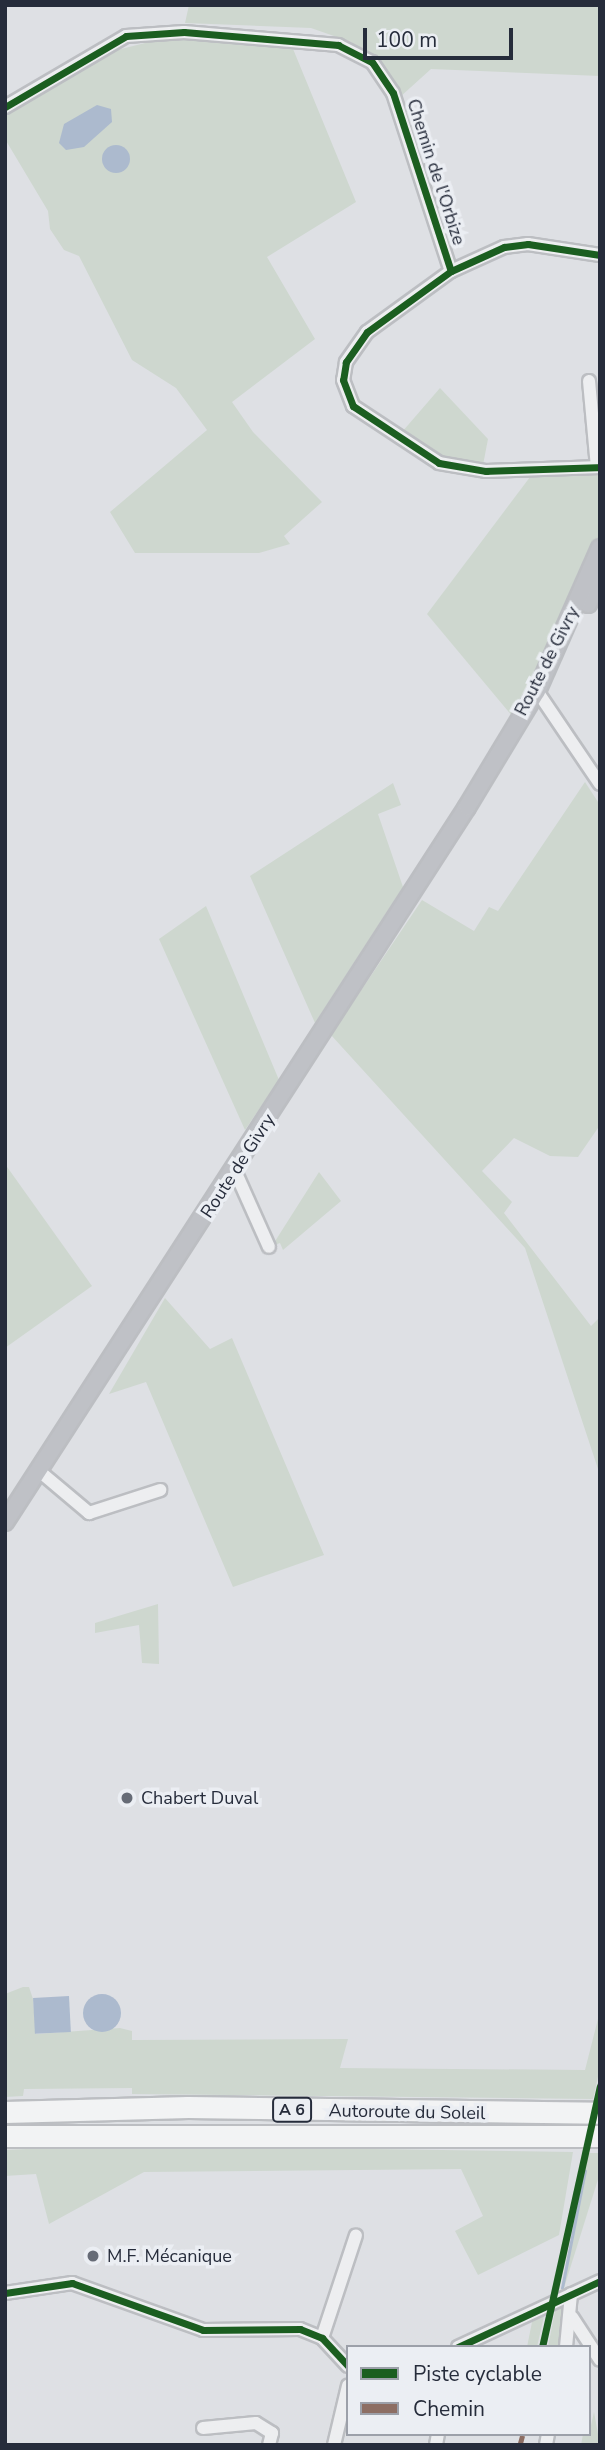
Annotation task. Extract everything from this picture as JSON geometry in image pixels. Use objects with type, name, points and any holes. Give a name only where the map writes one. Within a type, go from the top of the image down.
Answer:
[{"type":"highway","name":"Autoroute du Soleil","points":[[5,2112],[188,2107],[589,2113]]},
{"type":"highway","name":"Autoroute du Soleil","points":[[5,2136],[589,2136]]},
{"type":"main road","name":"Route de Givry","points":[[540,695],[600,548]]},
{"type":"main road","name":"Route de Givry","points":[[5,1522],[235,1171],[540,695],[600,578]]},
{"type":"street","name":"Chemin de l'Orbize","points":[[5,107],[126,36],[184,32],[338,45],[372,62],[393,93],[451,271]]},
{"type":"street","points":[[589,381],[598,467],[461,469],[439,463],[354,406],[343,380],[355,347],[384,317],[451,271],[504,247],[528,244],[600,255]]},
{"type":"street","points":[[540,695],[600,784]]},
{"type":"street","points":[[235,1171],[269,1247]]},
{"type":"street","points":[[38,1470],[89,1513],[159,1490]]},
{"type":"street","points":[[322,2338],[356,2235]]},
{"type":"street","points":[[462,2345],[600,2281]]},
{"type":"street","points":[[5,2293],[72,2283],[203,2330],[289,2328],[322,2338],[346,2364]]},
{"type":"street","points":[[566,2345],[572,2317],[571,2294]]},
{"type":"street","points":[[572,2317],[590,2345]]},
{"type":"street","points":[[334,2445],[346,2394]]},
{"type":"street","points":[[204,2428],[256,2423],[272,2433],[269,2445]]},
{"type":"shaded area","points":[[189,5],[600,5],[600,76],[431,69],[400,97],[390,74],[351,42],[311,28],[185,23]]},
{"type":"shaded area","points":[[165,38],[291,44],[356,202],[267,257],[315,339],[232,402],[253,432],[322,502],[284,536],[290,544],[259,553],[135,553],[110,512],[207,430],[176,388],[132,360],[79,256],[64,250],[50,229],[48,211],[5,139],[5,116],[113,51]]},
{"type":"shaded area","points":[[440,388],[488,439],[483,465],[450,461],[402,432]]},
{"type":"shaded area","points":[[600,473],[600,536],[547,663],[513,717],[427,614],[530,477]]},
{"type":"shaded area","points":[[585,782],[600,805],[600,1125],[578,1157],[550,1156],[514,1138],[482,1171],[512,1202],[504,1213],[591,1326],[600,1317],[600,1475],[525,1248],[331,1035],[422,900],[474,931],[489,907],[498,911]]},
{"type":"shaded area","points":[[393,783],[401,805],[378,814],[403,887],[315,1023],[250,876]]},
{"type":"shaded area","points":[[206,906],[279,1080],[245,1130],[159,939]]},
{"type":"shaded area","points":[[5,1164],[92,1286],[5,1348]]},
{"type":"shaded area","points":[[319,1172],[341,1201],[283,1250],[280,1243],[272,1246]]},
{"type":"shaded area","points":[[165,1298],[210,1349],[232,1338],[324,1555],[233,1587],[146,1382],[109,1394]]},
{"type":"shaded area","points":[[158,1604],[159,1664],[142,1663],[139,1625],[95,1633],[95,1623]]},
{"type":"shaded area","points":[[29,1987],[33,1999],[36,2034],[120,2028],[132,2031],[132,2040],[348,2039],[340,2068],[585,2070],[600,2011],[600,2068],[593,2099],[132,2094],[132,2088],[24,2089],[23,2096],[5,2097],[5,1994]]},
{"type":"shaded area","points":[[112,2145],[573,2152],[559,2235],[478,2275],[455,2231],[483,2216],[461,2169],[144,2172],[49,2224],[36,2174],[5,2176],[5,2150]]},
{"type":"shaded area","points":[[588,2153],[600,2153],[600,2173],[563,2291]]},
{"type":"shaded area","points":[[568,2303],[562,2345],[548,2345],[556,2306]]},
{"type":"shaded area","points":[[545,2312],[537,2345],[527,2345],[533,2317]]},
{"type":"shaded area","points":[[594,2412],[600,2445],[581,2445],[583,2436],[591,2436]]},
{"type":"water","points":[[97,105],[111,109],[112,122],[84,147],[66,150],[59,143],[64,124]]},
{"type":"water","points":[[116,145],[126,149],[130,159],[126,169],[116,173],[106,169],[102,159],[106,149]]},
{"type":"water","points":[[102,1994],[115,2000],[121,2013],[115,2026],[102,2032],[89,2026],[83,2013],[89,2000]]},
{"type":"water","points":[[69,1996],[71,2032],[35,2034],[33,1998]]},
{"type":"waterway","points":[[562,2288],[585,2171]]},
{"type":"marked path","points":[[520,2445],[522,2436]]},
{"type":"cycle path","points":[[5,107],[126,36],[184,32],[338,45],[372,62],[393,93],[451,271]]},
{"type":"cycle path","points":[[600,255],[528,244],[504,247],[451,271],[367,332],[346,362],[343,380],[353,406],[439,463],[486,471],[600,467]]},
{"type":"cycle path","points":[[542,2345],[600,2086]]},
{"type":"cycle path","points":[[462,2345],[600,2281]]},
{"type":"cycle path","points":[[5,2293],[72,2283],[203,2330],[300,2329],[322,2338],[346,2364]]},
{"type":"place","name":"Chabert Duval","points":[[127,1798]]},
{"type":"place","name":"M.F. Mécanique","points":[[93,2256]]}]
